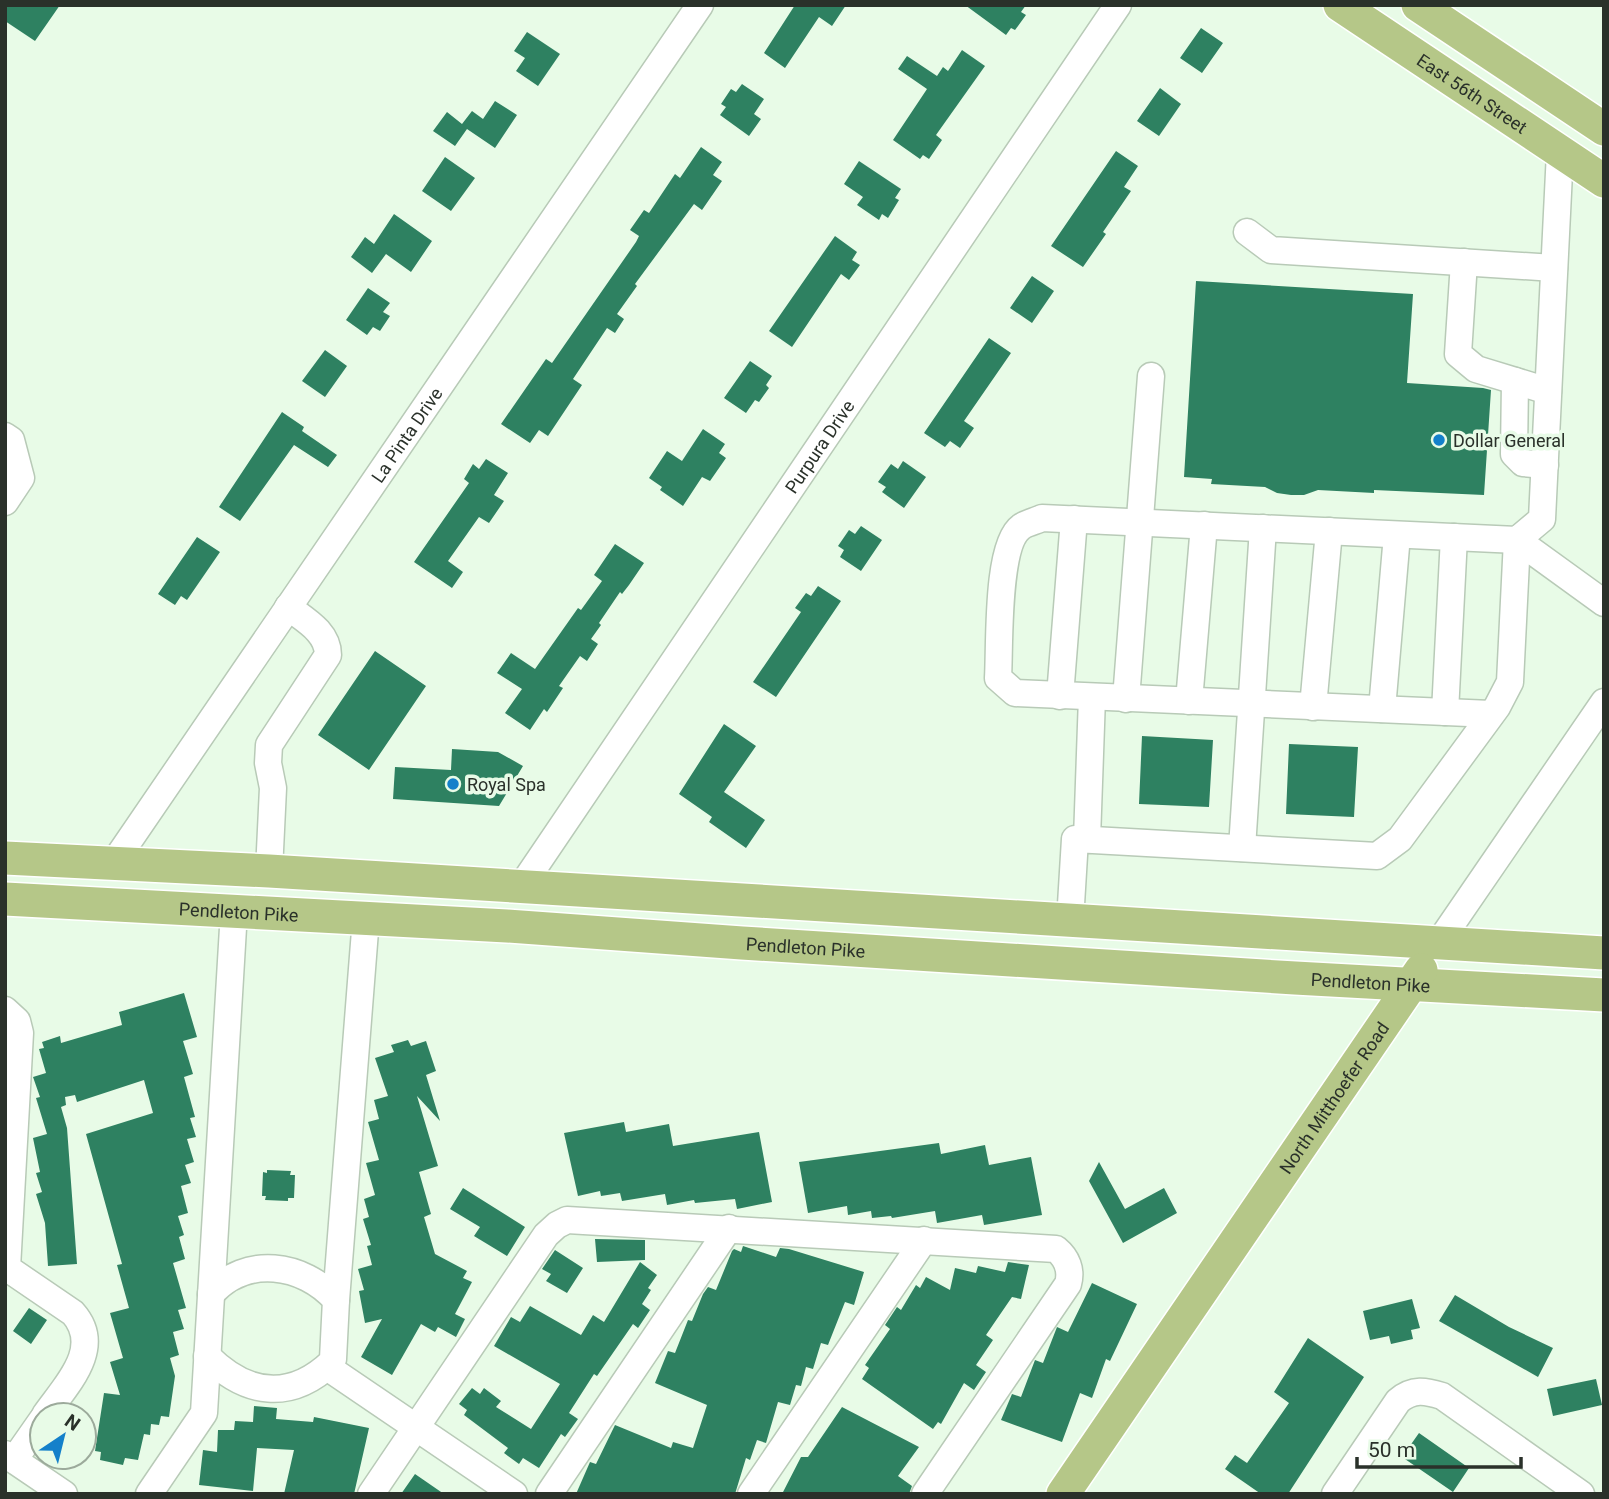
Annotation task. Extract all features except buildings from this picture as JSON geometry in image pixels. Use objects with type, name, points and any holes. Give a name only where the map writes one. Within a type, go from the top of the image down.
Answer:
[{"type":"main road","name":"East 56th Street","points":[[1340,5],[1604,181]]},
{"type":"main road","points":[[1418,5],[1604,129]]},
{"type":"main road","points":[[5,858],[1604,953]]},
{"type":"main road","name":"Pendleton Pike","points":[[5,898],[507,926],[1295,978],[1604,995]]},
{"type":"main road","name":"North Mitthoefer Road","points":[[1063,1494],[1438,944]]},
{"type":"street","name":"La Pinta Drive","points":[[113,864],[700,5]]},
{"type":"street","name":"Purpura Drive","points":[[521,887],[1118,5]]},
{"type":"street","points":[[1070,921],[1075,839],[1377,856],[1400,839],[1491,714],[1510,682],[1517,540],[1542,519],[1560,152]]},
{"type":"street","points":[[1247,232],[1271,250],[1554,268]]},
{"type":"street","points":[[1464,262],[1458,354],[1476,369],[1548,391]]},
{"type":"street","points":[[1126,699],[1151,376]]},
{"type":"street","points":[[1515,381],[1514,454],[1523,463],[1545,465]]},
{"type":"street","points":[[5,436],[11,440],[21,478],[5,502]]},
{"type":"street","points":[[1491,714],[1015,693],[998,678],[1003,574],[1010,542],[1021,527],[1042,518],[1517,540],[1604,603]]},
{"type":"street","points":[[1060,696],[1074,519]]},
{"type":"street","points":[[1189,701],[1204,526]]},
{"type":"street","points":[[1242,848],[1263,528]]},
{"type":"street","points":[[1313,707],[1329,531]]},
{"type":"street","points":[[1382,709],[1396,535]]},
{"type":"street","points":[[1445,712],[1454,537]]},
{"type":"street","points":[[269,872],[273,788],[268,763],[270,745],[328,655],[328,644],[324,635],[288,607]]},
{"type":"street","points":[[1087,839],[1092,697]]},
{"type":"street","name":"North Mitthoefer Road","points":[[1438,944],[1604,702]]},
{"type":"street","points":[[149,1494],[204,1413],[234,911]]},
{"type":"street","points":[[207,1356],[215,1366],[234,1380],[263,1388],[290,1387],[302,1383],[315,1377],[332,1363],[366,918]]},
{"type":"street","points":[[5,1010],[17,1021],[20,1033],[6,1267],[73,1313],[81,1322],[86,1336],[82,1360],[54,1401]]},
{"type":"street","points":[[371,1494],[546,1235],[567,1220],[1050,1247],[1060,1252],[1068,1264],[1070,1274],[1065,1288],[925,1494]]},
{"type":"street","points":[[549,1494],[729,1228]]},
{"type":"street","points":[[751,1494],[924,1240]]},
{"type":"street","points":[[211,1294],[223,1282],[239,1274],[260,1268],[274,1268],[310,1277],[329,1291],[336,1300]]},
{"type":"street","points":[[327,1367],[514,1494]]},
{"type":"street","points":[[1335,1494],[1398,1401],[1409,1393],[1423,1391],[1442,1396],[1581,1494]]},
{"type":"street","points":[[28,1436],[10,1457],[64,1494]]},
{"type":"place","name":"Dollar General","points":[[1439,440]]},
{"type":"place","name":"Royal Spa","points":[[453,784]]}]
